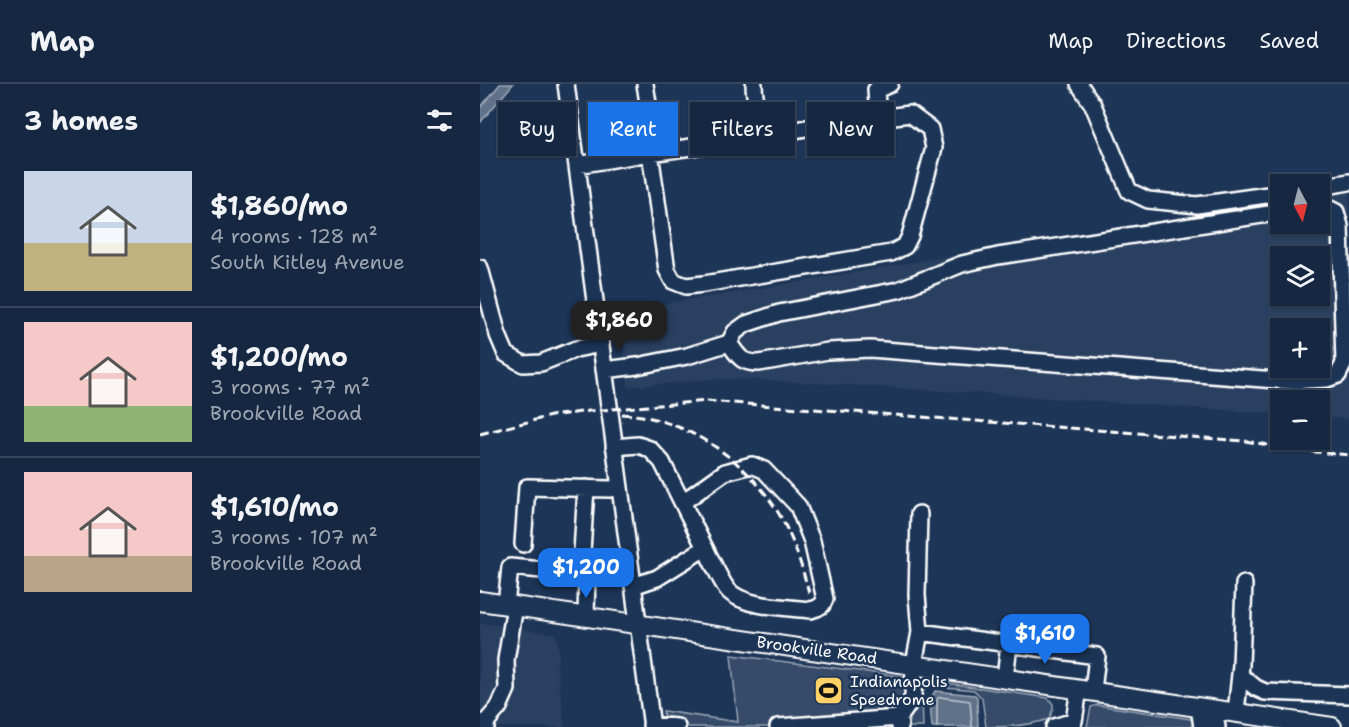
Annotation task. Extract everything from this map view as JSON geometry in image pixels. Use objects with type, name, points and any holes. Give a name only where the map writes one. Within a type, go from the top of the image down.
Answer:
[{"type":"main road","name":"Brookville Road","points":[[480,601],[1086,690],[1210,714],[1236,712],[1330,727]]},
{"type":"street","points":[[566,84],[652,726],[682,727]]},
{"type":"street","points":[[645,84],[648,102]]},
{"type":"street","points":[[754,84],[756,102]]},
{"type":"street","points":[[1079,84],[1093,105],[1129,191],[1149,200],[1197,205],[1270,195]]},
{"type":"street","points":[[879,102],[880,86]]},
{"type":"street","points":[[650,156],[667,270],[673,281],[686,286],[705,284],[891,254],[905,246],[910,236],[934,148],[930,129],[910,114],[894,116]]},
{"type":"street","points":[[577,165],[632,156]]},
{"type":"street","points":[[1330,185],[1349,182]]},
{"type":"street","points":[[729,343],[740,360],[750,363],[828,351],[870,349],[1290,381],[1328,379],[1338,375],[1344,363],[1340,226],[1335,212],[1330,209]]},
{"type":"street","points":[[604,370],[687,356],[729,343],[735,332],[746,324],[779,313],[898,290],[962,264],[998,256],[1270,214]]},
{"type":"street","points":[[480,268],[498,335],[506,354],[523,364],[541,363],[576,349],[601,344]]},
{"type":"street","points":[[615,447],[638,445],[650,449],[662,462],[705,548],[728,590],[735,596],[746,601],[811,610],[822,605],[825,599],[812,541],[798,506],[764,470],[752,465],[725,472],[683,502]]},
{"type":"street","points":[[523,544],[527,487],[620,488]]},
{"type":"street","points":[[582,552],[586,488]]},
{"type":"street","points":[[778,727],[899,723],[913,698],[914,664],[920,632],[916,595],[919,514]]},
{"type":"street","points":[[486,727],[487,721],[499,707],[507,689],[510,567],[563,573],[587,572],[632,578],[657,578],[705,548]]},
{"type":"street","points":[[586,617],[587,572]]},
{"type":"street","points":[[1236,712],[1244,584]]},
{"type":"street","points":[[920,632],[1097,656],[1074,721],[1054,727]]},
{"type":"street","points":[[1005,678],[1008,644]]},
{"type":"street","points":[[1240,675],[1265,692],[1349,695]]},
{"type":"street","points":[[1202,727],[1210,714]]},
{"type":"shaded area","points":[[1349,191],[1349,419],[1330,418],[1330,390],[1270,390],[1270,413],[767,380],[712,379],[628,387],[619,310],[733,293],[1270,204],[1270,234],[1330,234],[1330,194]]},
{"type":"shaded area","points":[[480,623],[556,634],[559,656],[557,665],[565,727],[480,727]]},
{"type":"shaded area","name":"Indianapolis Speedrome","points":[[731,655],[1048,698],[1053,704],[1053,709],[1049,719],[1018,726],[986,727],[982,698],[974,690],[927,685],[922,694],[923,727],[666,727],[663,711],[738,722]]},
{"type":"shaded area","points":[[1097,705],[1191,719],[1196,722],[1197,727],[1087,727],[1091,707]]},
{"type":"water","points":[[500,84],[513,84],[480,123],[480,108]]},
{"type":"water","points":[[935,691],[975,695],[977,697],[978,727],[932,727],[931,704]]},
{"type":"railway","points":[[480,434],[551,416],[707,401],[1245,441],[1303,451],[1349,455]]},
{"type":"railway","points":[[622,414],[654,419],[697,436],[732,459],[748,474],[775,507],[785,525],[793,542],[809,593]]},
{"type":"place","name":"Indianapolis Speedrome","points":[[829,690]]}]
